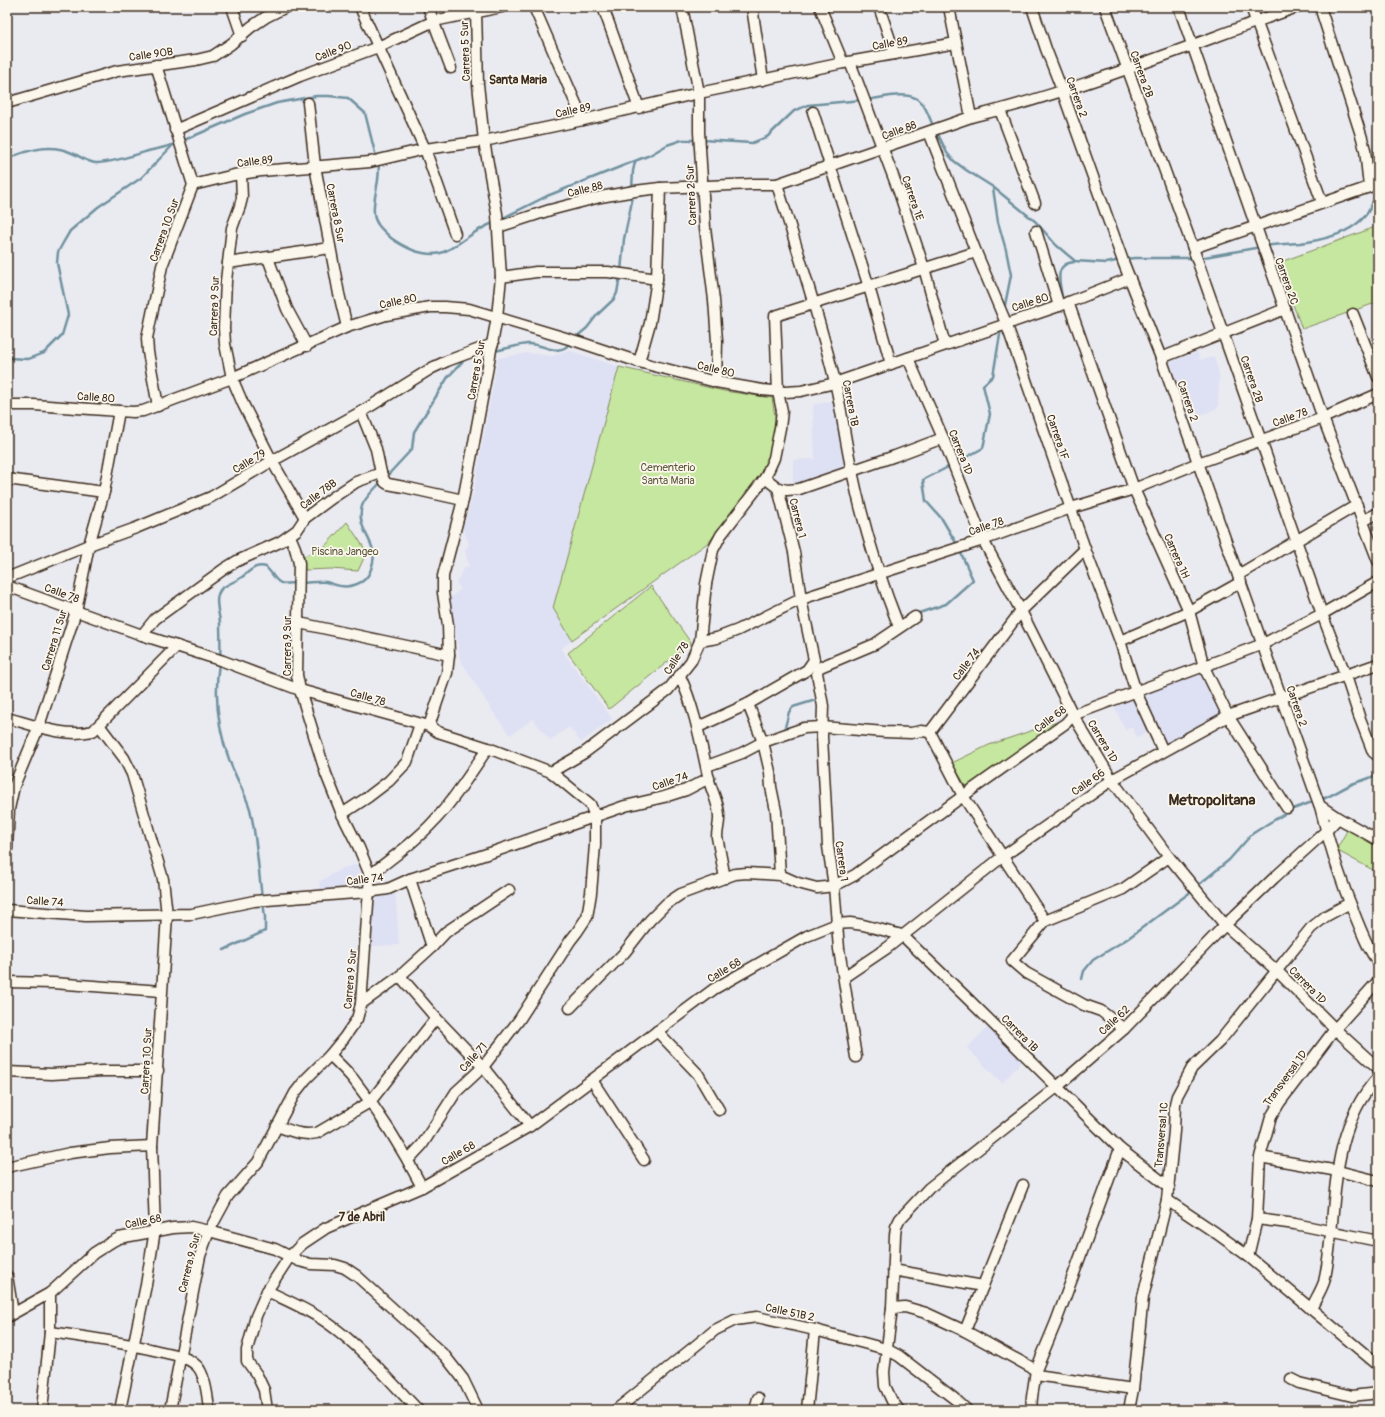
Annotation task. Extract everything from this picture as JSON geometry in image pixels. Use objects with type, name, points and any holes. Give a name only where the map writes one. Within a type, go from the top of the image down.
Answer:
[{"type":"street","points":[[232,7],[242,36]]},
{"type":"street","name":"Calle 90B","points":[[7,103],[117,71],[196,60],[213,56],[232,44],[251,27],[266,17],[286,7]]},
{"type":"street","points":[[360,7],[425,149],[455,234]]},
{"type":"street","points":[[428,7],[451,68]]},
{"type":"street","name":"Calle 90","points":[[176,133],[300,76],[378,47],[434,21],[502,7]]},
{"type":"street","points":[[534,7],[583,120]]},
{"type":"street","points":[[604,7],[639,108]]},
{"type":"street","name":"Carrera 2 Sur","points":[[682,7],[699,93],[699,132],[705,228],[714,300],[717,341],[716,382]]},
{"type":"street","points":[[752,7],[763,80]]},
{"type":"street","name":"Carrera 1E","points":[[820,7],[860,89],[883,148],[924,268],[945,345]]},
{"type":"street","points":[[879,7],[895,54]]},
{"type":"street","points":[[949,7],[971,117]]},
{"type":"street","name":"Carrera 2","points":[[1032,7],[1042,40],[1062,90],[1120,254],[1161,358],[1263,644],[1318,802],[1326,832],[1350,903],[1363,934],[1378,962]]},
{"type":"street","name":"Carrera 2B","points":[[1105,7],[1194,250],[1322,614],[1373,752],[1378,756]]},
{"type":"street","name":"Carrera 2C","points":[[1179,7],[1323,418],[1378,561]]},
{"type":"street","points":[[1250,7],[1322,202]]},
{"type":"street","name":"Calle 88","points":[[498,221],[632,191],[660,188],[777,184],[830,167],[971,117],[1000,110],[1127,68],[1298,7]]},
{"type":"street","points":[[1194,250],[1322,202],[1373,185],[1362,138],[1320,7]]},
{"type":"street","name":"Carrera 5 Sur","points":[[342,814],[368,798],[389,781],[407,762],[425,725],[446,673],[449,655],[448,625],[443,593],[443,576],[463,500],[491,358],[498,317],[502,277],[498,221],[484,141],[478,84],[476,12]]},
{"type":"street","name":"Calle 89","points":[[193,186],[241,174],[370,162],[425,149],[484,141],[639,108],[699,93],[956,43]]},
{"type":"street","points":[[156,65],[193,186]]},
{"type":"street","name":"Carrera 8 Sur","points":[[308,103],[315,166],[330,248],[347,327]]},
{"type":"street","points":[[1000,110],[1035,203]]},
{"type":"street","points":[[813,112],[869,287],[891,364]]},
{"type":"street","name":"Carrera 1F","points":[[933,130],[976,252],[1006,323],[1085,549],[1120,641],[1136,692],[1163,751]]},
{"type":"street","name":"Carrera 9 Sur","points":[[241,174],[242,198],[232,228],[228,263],[224,328],[225,344],[232,378],[243,404],[272,461],[305,518]]},
{"type":"street","name":"Carrera 1B","points":[[777,184],[815,304],[835,383],[860,507],[880,574],[898,625]]},
{"type":"street","name":"Carrera 10 Sur","points":[[158,406],[148,352],[147,338],[162,266],[193,186]]},
{"type":"street","points":[[639,362],[650,323],[657,279],[660,188]]},
{"type":"street","name":"Carrera 1H","points":[[1036,231],[1134,488],[1189,611],[1204,667],[1228,716],[1286,808]]},
{"type":"street","points":[[228,263],[330,248]]},
{"type":"street","points":[[700,641],[706,584],[713,550],[721,535],[765,478],[774,458],[782,411],[778,392],[775,316],[976,252]]},
{"type":"street","points":[[268,258],[287,309],[306,346]]},
{"type":"street","points":[[502,277],[536,272],[577,271],[621,273],[657,279]]},
{"type":"street","name":"Calle 80","points":[[7,405],[143,411],[232,378],[347,327],[401,311],[430,307],[469,309],[575,340],[639,362],[716,382],[778,392],[801,391],[835,383],[891,364],[1063,304],[1130,278]]},
{"type":"street","points":[[1161,358],[1285,309]]},
{"type":"street","points":[[1353,314],[1378,377]]},
{"type":"street","name":"Calle 79","points":[[7,578],[211,497],[272,461],[361,412],[432,368],[493,344]]},
{"type":"street","name":"Carrera 1D","points":[[908,358],[943,438],[983,540],[1021,611],[1073,715],[1112,780],[1169,857],[1225,925],[1277,971],[1335,1029],[1378,1068]]},
{"type":"street","name":"Calle 80","points":[[782,411],[788,400],[801,391]]},
{"type":"street","name":"Calle 78","points":[[7,586],[300,690],[425,725],[438,732],[488,748],[552,772],[584,753],[668,690],[690,661],[700,641],[717,638],[801,599],[983,540],[1071,508],[1134,488],[1198,463],[1323,418],[1378,394]]},
{"type":"street","name":"Carrera 11 Sur","points":[[7,849],[9,809],[14,786],[39,726],[76,611],[89,545],[104,492],[119,411]]},
{"type":"street","points":[[361,412],[376,449],[383,477],[388,484],[463,500]]},
{"type":"street","points":[[778,488],[787,490],[799,489],[943,438]]},
{"type":"street","name":"Calle 78B","points":[[142,635],[155,619],[224,569],[290,536],[297,530],[305,518],[356,482],[383,477]]},
{"type":"street","name":"Carrera 1","points":[[765,478],[778,488],[794,552],[801,599],[816,664],[823,706],[822,727],[825,819],[834,886],[839,949],[856,1057]]},
{"type":"street","points":[[7,479],[104,492]]},
{"type":"street","points":[[1120,641],[1189,611],[1297,541],[1357,506]]},
{"type":"street","points":[[1363,521],[1378,513]]},
{"type":"street","name":"Carrera 9 Sur","points":[[170,1410],[200,1256],[209,1231],[228,1196],[258,1162],[295,1093],[306,1079],[330,1055],[357,1019],[361,1004],[370,875],[359,848],[342,814],[326,774],[300,690],[297,675],[299,583],[297,556],[290,536]]},
{"type":"street","name":"Calle 74","points":[[930,732],[1021,611],[1085,549]]},
{"type":"street","name":"Calle 68","points":[[780,875],[798,883],[817,888],[834,886],[855,875],[1066,723],[1073,715],[1263,644],[1322,614],[1378,582]]},
{"type":"street","points":[[698,726],[748,704],[816,664],[875,644],[898,625],[915,617]]},
{"type":"street","points":[[299,623],[449,655]]},
{"type":"street","points":[[7,718],[68,734],[93,731],[177,646]]},
{"type":"street","name":"Calle 66","points":[[844,977],[876,956],[1002,858],[1112,780],[1228,716],[1378,664]]},
{"type":"street","points":[[680,676],[689,696],[698,726],[709,778],[719,812],[717,837],[725,878]]},
{"type":"street","points":[[570,1008],[625,952],[650,920],[666,904],[681,894],[735,874],[747,873],[780,875],[776,811],[770,772],[763,742],[748,704]]},
{"type":"street","name":"Carrera 10 Sur","points":[[99,725],[124,758],[132,774],[163,879],[166,915],[158,1071],[152,1146],[155,1230],[146,1285],[120,1410]]},
{"type":"street","points":[[707,766],[742,753],[763,742],[804,728],[822,727],[911,733],[921,731],[930,732],[963,796],[1002,858],[1045,921]]},
{"type":"street","points":[[370,875],[413,842],[436,820],[488,748]]},
{"type":"street","points":[[552,772],[590,804],[595,816]]},
{"type":"street","name":"Calle 74","points":[[7,910],[86,916],[192,914],[205,912],[224,906],[262,900],[368,892],[388,889],[410,879],[493,852],[624,806],[664,798],[686,790],[709,778]]},
{"type":"street","points":[[1318,802],[1343,821],[1378,840]]},
{"type":"street","name":"Calle 71","points":[[408,1160],[422,1145],[456,1092],[483,1067],[519,1020],[587,917],[591,893],[595,845],[595,816]]},
{"type":"street","name":"Calle 62","points":[[893,1270],[893,1252],[896,1227],[900,1219],[929,1188],[1057,1087],[1124,1029],[1225,925],[1274,878],[1326,832],[1343,821]]},
{"type":"street","points":[[1124,1029],[1101,1011],[1084,1005],[1026,973],[1012,961],[1045,921],[1123,889],[1169,857]]},
{"type":"street","points":[[410,879],[432,947]]},
{"type":"street","points":[[361,1004],[400,976],[446,932],[509,890]]},
{"type":"street","name":"Transversal 1C","points":[[1128,1410],[1133,1389],[1143,1297],[1167,1200],[1174,1131],[1175,1104],[1177,1096],[1192,1068],[1220,1041],[1316,923],[1350,903]]},
{"type":"street","name":"Calle 68","points":[[10,1315],[50,1293],[94,1254],[113,1241],[119,1238],[155,1230],[191,1227],[275,1249],[290,1256],[302,1244],[326,1228],[422,1187],[530,1126],[714,989],[807,936],[837,924],[850,923],[863,924],[902,935]]},
{"type":"street","name":"Carrera 1B","points":[[902,935],[1120,1150],[1169,1187]]},
{"type":"street","points":[[400,976],[436,1018],[483,1067],[530,1126]]},
{"type":"street","name":"Transversal 1D","points":[[1248,1256],[1256,1219],[1260,1156],[1271,1117],[1280,1102],[1335,1029],[1378,981]]},
{"type":"street","points":[[7,982],[53,983],[161,991]]},
{"type":"street","points":[[277,1126],[299,1134],[309,1135],[317,1133],[370,1102],[436,1018]]},
{"type":"street","points":[[657,1031],[698,1074],[719,1110]]},
{"type":"street","points":[[330,1055],[353,1079],[370,1102],[408,1160],[422,1187]]},
{"type":"street","points":[[7,1072],[52,1074],[102,1071],[158,1071]]},
{"type":"street","points":[[1311,1309],[1324,1284],[1343,1140],[1360,1099],[1378,1077]]},
{"type":"street","points":[[592,1080],[644,1160]]},
{"type":"street","points":[[7,1168],[70,1153],[110,1148],[152,1146]]},
{"type":"street","points":[[1031,1410],[1036,1373],[1120,1150]]},
{"type":"street","points":[[1260,1156],[1338,1171],[1378,1181]]},
{"type":"street","points":[[965,1331],[1023,1184]]},
{"type":"street","points":[[1167,1200],[1248,1256],[1378,1365]]},
{"type":"street","points":[[1256,1219],[1295,1224],[1378,1241]]},
{"type":"street","points":[[268,1410],[264,1390],[247,1360],[246,1355],[256,1316],[267,1291],[290,1256],[299,1261],[335,1265],[345,1268],[357,1276],[445,1356],[463,1379],[478,1410]]},
{"type":"street","points":[[899,1410],[892,1401],[885,1386],[884,1372],[892,1308],[893,1270],[983,1286]]},
{"type":"street","points":[[7,1276],[10,1315]]},
{"type":"street","points":[[267,1291],[313,1313],[329,1324],[361,1350],[418,1410]]},
{"type":"street","points":[[42,1410],[50,1332],[50,1293]]},
{"type":"street","points":[[892,1308],[905,1308],[926,1313],[965,1331],[1036,1373],[1133,1389]]},
{"type":"street","name":"Calle 51B 2","points":[[616,1410],[715,1330],[735,1320],[757,1317],[815,1330],[886,1349],[899,1356],[967,1410]]},
{"type":"street","points":[[807,1410],[815,1330]]},
{"type":"street","points":[[50,1332],[134,1345],[180,1356],[192,1362],[199,1368],[207,1393],[209,1410]]},
{"type":"street","points":[[1291,1379],[1352,1396],[1378,1393]]},
{"type":"street","points":[[755,1410],[758,1398]]},
{"type":"shaded area","points":[[571,351],[619,367],[553,608],[572,640],[561,649],[612,719],[581,742],[569,727],[550,740],[533,719],[510,735],[493,712],[460,659],[450,598],[461,589],[456,583],[464,568],[469,566],[465,551],[469,544],[463,528],[473,495],[498,358],[528,353],[552,356]]},
{"type":"shaded area","points":[[1197,352],[1200,360],[1214,357],[1219,373],[1218,408],[1190,419],[1170,362]]},
{"type":"shaded area","points":[[836,400],[848,467],[793,485],[793,460],[815,459],[813,405]]},
{"type":"shaded area","points":[[1202,672],[1222,714],[1166,746],[1141,695]]},
{"type":"shaded area","points":[[1134,698],[1148,732],[1137,737],[1132,727],[1125,730],[1115,707]]},
{"type":"shaded area","points":[[359,864],[361,887],[321,893],[319,882],[343,868]]},
{"type":"shaded area","points":[[395,890],[399,945],[371,946],[374,895]]},
{"type":"shaded area","points":[[990,1025],[1024,1059],[1002,1083],[967,1048]]},
{"type":"green space","points":[[1378,226],[1378,302],[1302,329],[1278,263]]},
{"type":"green space","name":"Cementerio Santa Maria","points":[[619,367],[724,391],[772,398],[776,423],[774,448],[762,474],[709,542],[572,640],[553,608]]},
{"type":"green space","name":"Piscina Jangeo","points":[[347,522],[365,549],[363,560],[358,571],[331,569],[305,570],[304,556],[325,546]]},
{"type":"green space","points":[[651,586],[691,643],[609,709],[568,653]]},
{"type":"green space","points":[[1063,720],[967,788],[952,763],[989,745]]},
{"type":"green space","points":[[1348,829],[1378,845],[1378,861],[1373,870],[1336,850]]},
{"type":"waterway","points":[[867,100],[901,95],[915,98],[924,106],[933,126]]},
{"type":"waterway","points":[[182,141],[245,114],[277,103],[316,96],[329,96],[348,98],[365,113],[376,157]]},
{"type":"waterway","points":[[702,140],[752,143],[767,137],[794,111],[808,105],[862,100]]},
{"type":"waterway","points":[[937,132],[947,153],[954,161],[993,187],[1036,222],[1056,245],[1075,261],[1107,263],[1120,260]]},
{"type":"waterway","points":[[499,220],[547,196],[650,155],[667,145],[682,140],[697,140]]},
{"type":"waterway","points":[[1375,181],[1374,153],[1378,142]]},
{"type":"waterway","points":[[7,159],[22,153],[39,149],[55,148],[75,154],[87,161],[97,163],[123,158],[177,143]]},
{"type":"waterway","points":[[7,358],[28,359],[44,353],[62,335],[68,315],[57,263],[58,252],[70,231],[98,207],[141,178],[173,145]]},
{"type":"waterway","points":[[378,162],[379,175],[374,201],[375,218],[380,228],[400,244],[415,251],[438,254],[495,222]]},
{"type":"waterway","points":[[632,188],[635,162]]},
{"type":"waterway","points":[[993,188],[998,222],[1011,275],[1004,310]]},
{"type":"waterway","points":[[1265,246],[1312,241],[1338,234],[1349,229],[1367,212],[1373,201],[1375,188]]},
{"type":"waterway","points":[[621,271],[624,239],[631,206],[632,193]]},
{"type":"waterway","points":[[1199,258],[1261,247]]},
{"type":"waterway","points":[[1125,259],[1194,258]]},
{"type":"waterway","points":[[1062,297],[1059,280],[1060,270],[1067,263],[1074,262]]},
{"type":"waterway","points":[[575,338],[587,328],[597,315],[614,299],[617,293],[620,276]]},
{"type":"waterway","points":[[956,463],[983,448],[990,414],[983,385],[993,376],[1001,329]]},
{"type":"waterway","points":[[493,351],[527,344],[533,344],[555,350],[566,347],[572,342]]},
{"type":"waterway","points":[[386,477],[412,449],[414,432],[448,377],[465,359]]},
{"type":"waterway","points":[[952,465],[923,480],[926,501],[942,519],[958,546]]},
{"type":"waterway","points":[[301,583],[326,582],[347,586],[360,583],[366,578],[372,567],[374,554],[363,528],[361,512],[365,499],[381,482]]},
{"type":"waterway","points":[[916,614],[946,604],[973,580],[960,551]]},
{"type":"waterway","points":[[220,658],[220,622],[217,600],[219,592],[222,588],[258,566],[266,567],[281,583],[296,583]]},
{"type":"waterway","points":[[219,663],[217,700],[220,725],[230,762],[250,809],[256,842],[262,897]]},
{"type":"waterway","points":[[784,731],[789,712],[793,707],[819,699]]},
{"type":"waterway","points":[[1320,800],[1378,773]]},
{"type":"waterway","points":[[1196,887],[1229,860],[1252,834],[1293,809],[1315,801]]},
{"type":"waterway","points":[[1082,979],[1084,971],[1093,960],[1127,939],[1192,891]]},
{"type":"waterway","points":[[224,950],[265,931],[263,902]]},
{"type":"district","name":"Santa Maria","points":[[518,80]]},
{"type":"district","name":"Metropolitana","points":[[1212,800]]},
{"type":"district","name":"7 de Abril","points":[[362,1217]]}]
